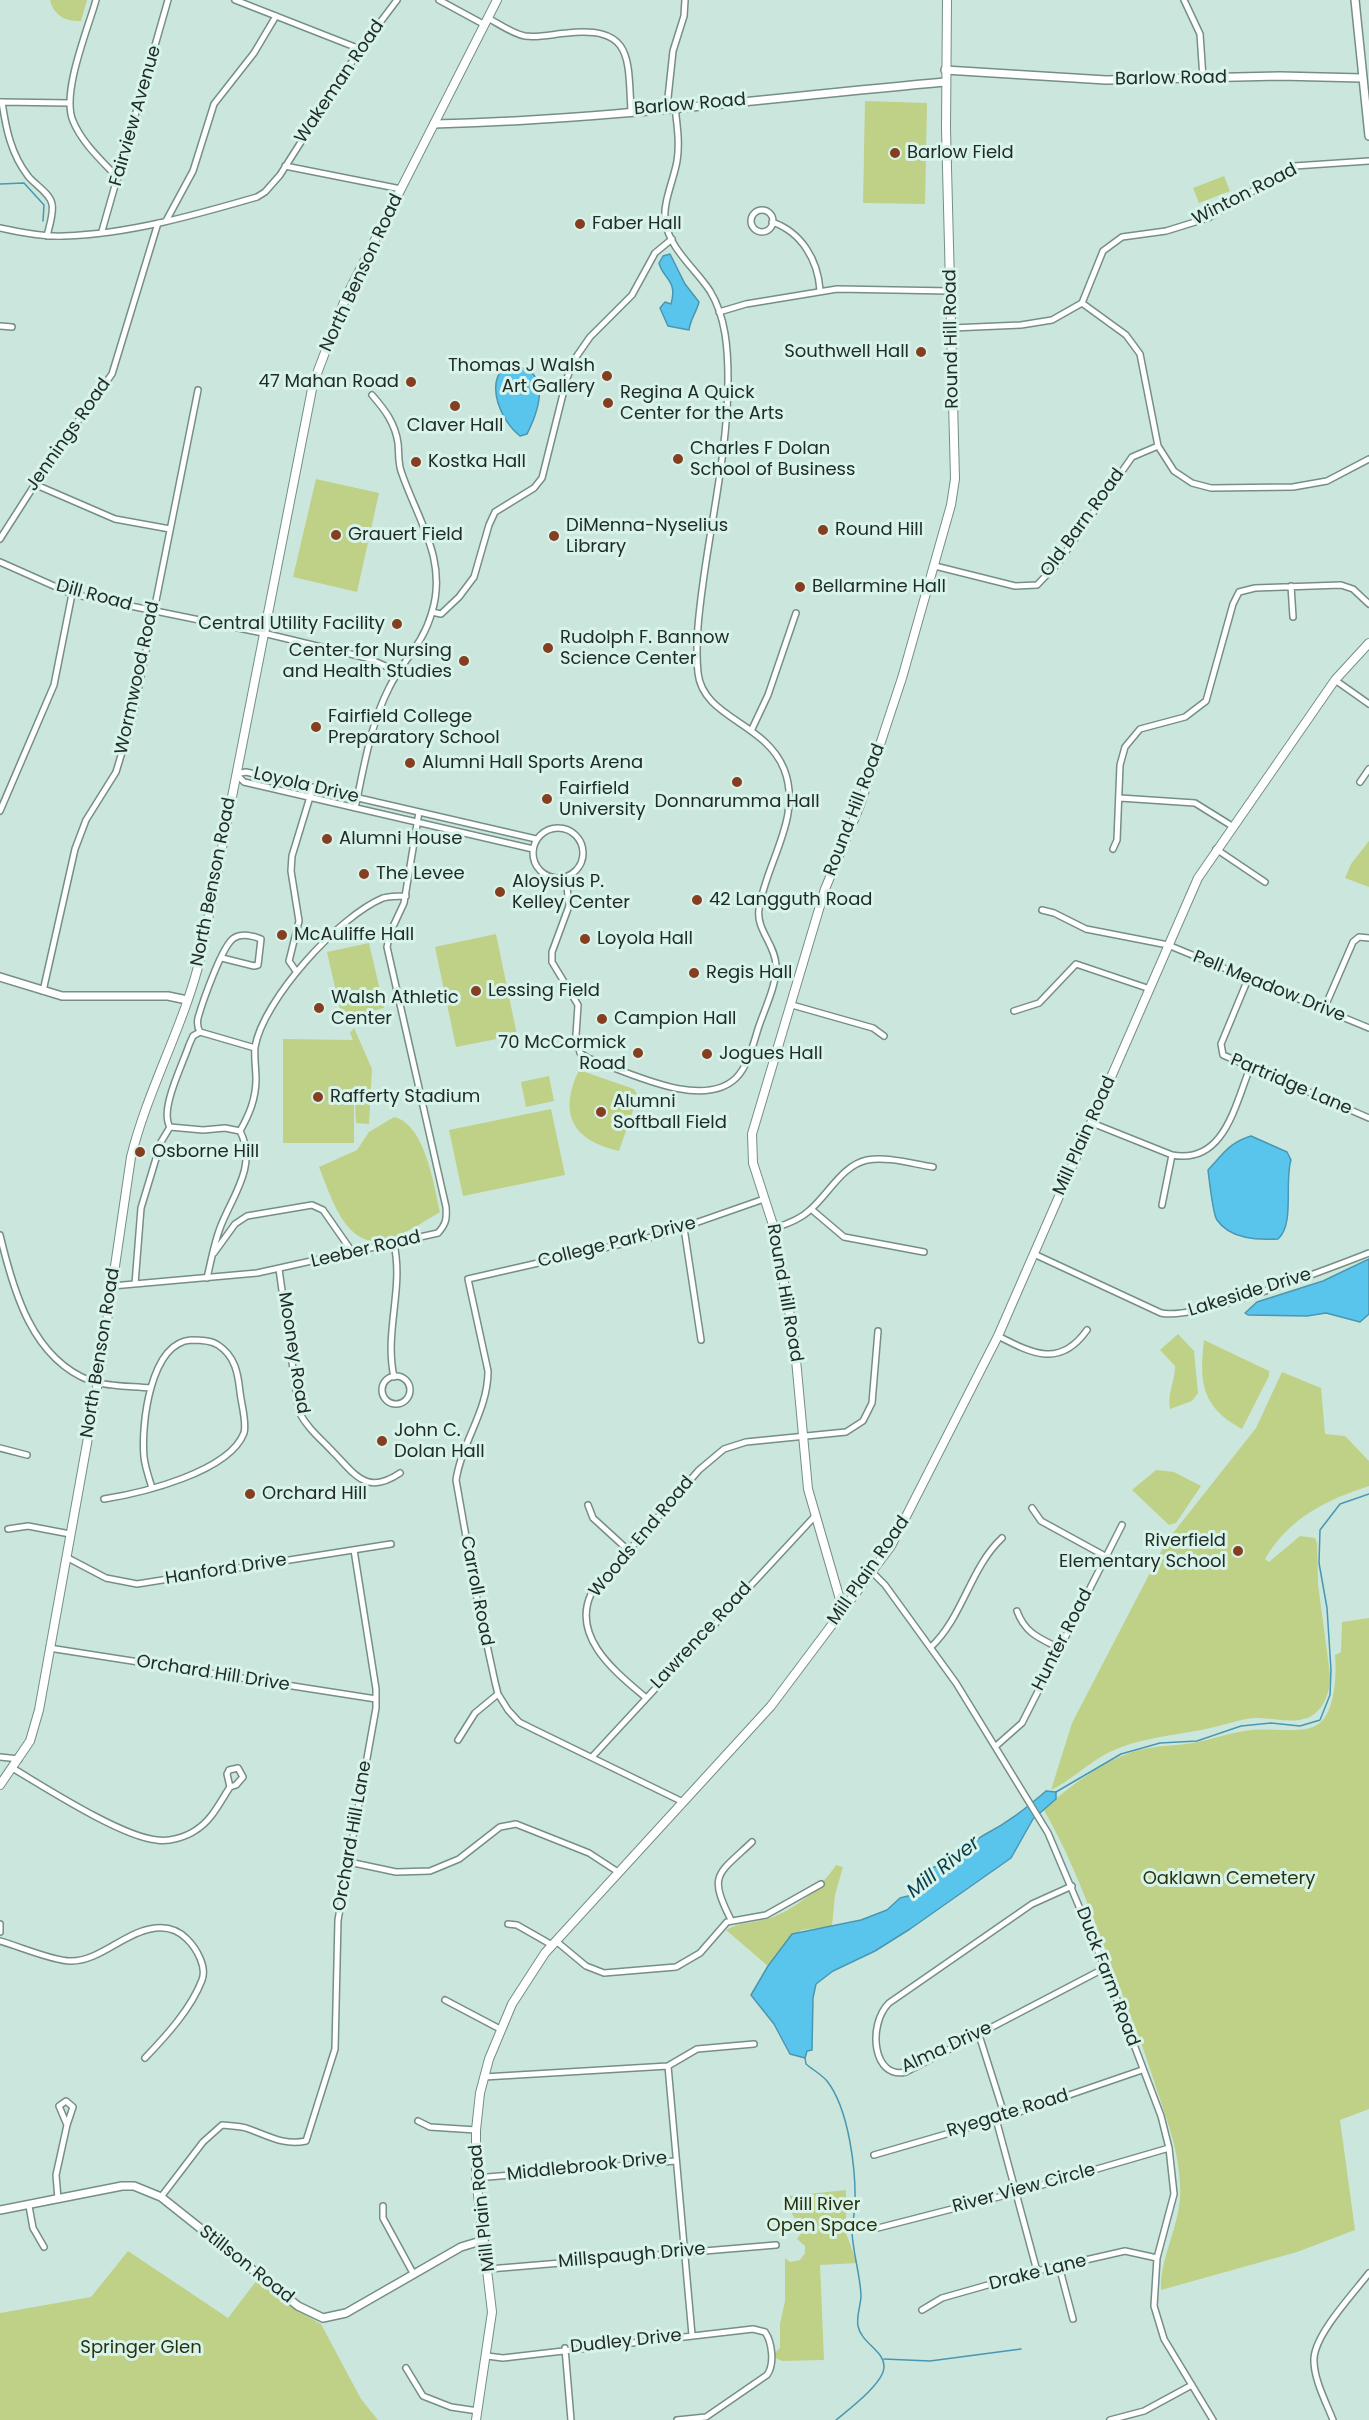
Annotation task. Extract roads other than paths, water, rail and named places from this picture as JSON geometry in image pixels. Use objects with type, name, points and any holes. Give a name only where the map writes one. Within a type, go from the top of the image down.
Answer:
[{"type":"main road","name":"North Benson Road","points":[[0,1785],[20,1759],[36,1722],[98,1383],[121,1216],[136,1139],[188,1000],[203,944],[313,384],[346,297],[497,0]]},
{"type":"main road","name":"Round Hill Road","points":[[846,1605],[839,1596],[808,1489],[794,1338],[774,1228],[753,1163],[752,1134],[825,889],[872,772],[946,529],[955,479],[945,82],[947,0]]},
{"type":"main road","name":"Mill Plain Road","points":[[477,2416],[492,2312],[489,2269],[476,2178],[476,2130],[484,2077],[500,2029],[528,1977],[554,1943],[771,1706],[872,1572],[908,1516],[998,1336],[1198,878],[1335,680],[1369,643]]},
{"type":"street","points":[[96,0],[70,103],[73,121],[80,134],[118,178]]},
{"type":"street","name":"Fairview Avenue","points":[[102,231],[168,0]]},
{"type":"street","points":[[235,0],[360,49]]},
{"type":"street","name":"Wakeman Road","points":[[0,228],[47,236],[102,231],[158,223],[257,197],[266,192],[360,49],[397,0]]},
{"type":"street","points":[[439,0],[486,22],[522,35],[584,31],[600,32],[612,38],[621,47],[628,60],[631,111]]},
{"type":"street","points":[[566,877],[569,906],[552,952],[552,962],[578,1005],[576,1035],[580,1053],[588,1058],[685,1090],[716,1089],[735,1079],[741,1071],[774,979],[777,964],[758,921],[764,888],[789,810],[788,783],[779,760],[752,729],[710,703],[701,685],[698,669],[701,599],[719,475],[728,383],[726,336],[719,312],[711,293],[679,254],[665,216],[678,156],[671,107],[673,51],[684,16],[685,0]]},
{"type":"street","points":[[1184,0],[1200,34],[1203,78]]},
{"type":"street","points":[[1355,0],[1369,136]]},
{"type":"street","points":[[166,220],[188,183],[214,104],[254,53],[276,16]]},
{"type":"street","name":"Barlow Road","points":[[945,70],[1106,80],[1362,78]]},
{"type":"street","name":"Barlow Road","points":[[434,124],[483,123],[631,111],[945,82]]},
{"type":"street","points":[[47,236],[53,207],[51,201],[28,176],[16,156],[1,102],[70,103]]},
{"type":"street","name":"Winton Road","points":[[1082,303],[1103,251],[1122,237],[1166,231],[1208,218],[1294,166],[1369,161]]},
{"type":"street","points":[[285,166],[401,189]]},
{"type":"street","points":[[772,222],[769,229],[762,231],[755,229],[751,222],[753,214],[760,210],[767,212],[772,222],[785,228],[808,250],[819,274],[820,290]]},
{"type":"street","name":"Jennings Road","points":[[0,539],[34,484],[112,374],[158,223]]},
{"type":"street","points":[[432,612],[441,614],[468,586],[495,512],[534,488],[542,478],[567,378],[574,360],[590,337],[632,295],[655,253],[667,241],[672,240]]},
{"type":"street","points":[[719,312],[820,290],[855,288],[951,291]]},
{"type":"street","points":[[952,328],[1039,323],[1067,313],[1082,303],[1126,335],[1140,354],[1158,446],[1174,471],[1192,483],[1211,488],[1293,487],[1327,482],[1369,459]]},
{"type":"street","points":[[0,326],[12,327]]},
{"type":"street","name":"Wormwood Road","points":[[44,991],[75,849],[86,820],[112,781],[124,748],[198,390]]},
{"type":"street","points":[[355,808],[377,718],[399,672],[418,646],[432,612],[436,580],[434,552],[402,474],[395,431],[388,413],[372,395]]},
{"type":"street","name":"Old Barn Road","points":[[935,566],[1015,586],[1037,585],[1058,562],[1132,457],[1158,446]]},
{"type":"street","points":[[34,484],[115,519],[170,529]]},
{"type":"street","name":"Dill Road","points":[[0,562],[72,594],[263,633],[367,658],[399,672]]},
{"type":"street","points":[[1291,586],[1293,617]]},
{"type":"street","points":[[1113,849],[1117,840],[1121,757],[1134,734],[1145,726],[1178,720],[1192,714],[1206,701],[1216,657],[1237,594],[1248,589],[1345,586],[1369,604]]},
{"type":"street","points":[[0,811],[54,685],[72,594]]},
{"type":"street","points":[[752,729],[768,695],[796,613]]},
{"type":"street","points":[[1335,680],[1369,704]]},
{"type":"street","points":[[1360,782],[1369,769]]},
{"type":"street","name":"Loyola Drive","points":[[236,774],[246,772],[536,839]]},
{"type":"street","name":"Loyola Drive","points":[[236,774],[244,782],[533,849]]},
{"type":"street","points":[[296,971],[289,961],[299,921],[291,871],[292,856],[313,787]]},
{"type":"street","points":[[1120,798],[1195,803],[1232,826]]},
{"type":"street","name":"Leeber Road","points":[[111,1286],[279,1269],[438,1233],[447,1218],[413,1056],[388,958],[388,939],[406,896],[419,812]]},
{"type":"street","points":[[551,828],[568,830],[575,834],[583,849],[582,858],[573,872],[566,877],[550,877],[542,873],[533,860],[536,839],[551,828]]},
{"type":"street","points":[[1216,849],[1265,882]]},
{"type":"street","points":[[207,1278],[221,1224],[245,1172],[246,1146],[240,1131],[250,1112],[256,1089],[255,1048],[268,1014],[296,971],[356,913],[390,896],[406,896]]},
{"type":"street","name":"Pell Meadow Drive","points":[[1042,910],[1054,913],[1086,929],[1168,945],[1369,1028]]},
{"type":"street","points":[[200,1032],[198,1019],[222,958],[230,942],[236,937],[254,936],[261,939],[260,961],[256,966],[222,958]]},
{"type":"street","points":[[1324,1009],[1353,942],[1359,937],[1369,938]]},
{"type":"street","points":[[1014,1011],[1039,1003],[1076,964],[1150,989]]},
{"type":"street","points":[[0,977],[44,991],[69,996],[168,996],[188,1000]]},
{"type":"street","name":"Partridge Lane","points":[[1248,979],[1221,1050],[1228,1059],[1369,1118]]},
{"type":"street","points":[[792,1005],[873,1028],[884,1036]]},
{"type":"street","points":[[200,1032],[255,1048]]},
{"type":"street","points":[[170,1127],[167,1120],[167,1105],[191,1040],[200,1032]]},
{"type":"street","points":[[1092,1123],[1172,1155],[1193,1156],[1217,1143],[1250,1068]]},
{"type":"street","points":[[170,1127],[203,1130],[225,1128],[240,1131]]},
{"type":"street","points":[[135,1284],[141,1208],[161,1142],[170,1127]]},
{"type":"street","points":[[1162,1204],[1172,1155]]},
{"type":"street","points":[[774,1228],[793,1221],[812,1209],[846,1172],[862,1162],[878,1160],[933,1167]]},
{"type":"street","name":"College Park Drive","points":[[468,1279],[684,1228],[764,1199]]},
{"type":"street","points":[[214,1253],[235,1224],[248,1216],[312,1205],[323,1209],[353,1252]]},
{"type":"street","points":[[812,1209],[834,1231],[849,1239],[924,1252]]},
{"type":"street","points":[[684,1228],[701,1341]]},
{"type":"street","points":[[0,1235],[2,1251],[19,1302],[30,1325],[64,1364],[98,1383],[151,1388]]},
{"type":"street","points":[[394,1244],[398,1282],[390,1347],[394,1377]]},
{"type":"street","name":"Lakeside Drive","points":[[1034,1254],[1161,1313],[1173,1316],[1244,1297],[1369,1253]]},
{"type":"street","name":"Mooney Road","points":[[279,1269],[299,1412],[305,1424],[356,1477],[371,1483],[379,1483],[400,1473]]},
{"type":"street","name":"Carroll Road","points":[[468,1279],[488,1371],[488,1385],[479,1418],[459,1462],[456,1480],[477,1599],[498,1694],[519,1722],[683,1802]]},
{"type":"street","points":[[998,1336],[1035,1353],[1049,1355],[1074,1346],[1087,1330]]},
{"type":"street","name":"Woods End Road","points":[[645,1697],[600,1656],[588,1621],[587,1605],[591,1594],[699,1470],[724,1449],[746,1442],[846,1432],[854,1429],[867,1417],[872,1403],[878,1331]]},
{"type":"street","points":[[104,1499],[139,1493],[152,1488],[217,1463],[236,1447],[245,1430],[237,1372],[231,1357],[216,1343],[201,1340],[185,1341],[171,1348],[160,1363],[151,1388],[144,1434],[144,1459],[152,1488]]},
{"type":"street","points":[[394,1377],[404,1379],[410,1389],[405,1401],[396,1404],[388,1401],[382,1389],[386,1381],[394,1377]]},
{"type":"street","points":[[0,1448],[27,1455]]},
{"type":"street","points":[[588,1505],[593,1518],[628,1550]]},
{"type":"street","points":[[1032,1508],[1041,1521],[1105,1556]]},
{"type":"street","name":"Lawrence Road","points":[[592,1757],[645,1697],[815,1516]]},
{"type":"street","points":[[8,1528],[28,1526],[70,1534]]},
{"type":"street","name":"Hunter Road","points":[[996,1746],[1022,1723],[1122,1526]]},
{"type":"street","points":[[931,1647],[950,1624],[991,1548],[1002,1538]]},
{"type":"street","name":"Hanford Drive","points":[[66,1557],[106,1578],[137,1584],[391,1544]]},
{"type":"street","name":"Orchard Hill Lane","points":[[161,2197],[203,2142],[222,2125],[245,2128],[294,2144],[306,2141],[335,2049],[338,1920],[376,1699],[354,1550]]},
{"type":"street","name":"Duck Farm Road","points":[[872,1572],[885,1585],[931,1647],[1027,1795],[1043,1823],[1072,1886],[1105,1968],[1161,2116],[1169,2148],[1174,2194],[1157,2258],[1154,2306],[1164,2338],[1213,2420]]},
{"type":"street","points":[[1017,1611],[1021,1623],[1030,1633],[1059,1648]]},
{"type":"street","name":"Orchard Hill Drive","points":[[50,1648],[376,1699]]},
{"type":"street","points":[[458,1740],[475,1713],[498,1694]]},
{"type":"street","points":[[0,1757],[20,1759]]},
{"type":"street","points":[[14,1769],[129,1833],[158,1841],[180,1838],[196,1830],[213,1814],[230,1787]]},
{"type":"street","points":[[349,1862],[396,1872],[430,1871],[459,1859],[500,1827],[516,1824],[589,1853],[618,1872]]},
{"type":"street","points":[[731,1920],[719,1895],[719,1876],[752,1842]]},
{"type":"street","points":[[508,1924],[517,1925],[554,1943],[597,1972],[668,1969],[686,1963],[700,1953],[731,1920],[766,1915],[821,1884]]},
{"type":"street","name":"Alma Drive","points":[[1072,1886],[1032,1904],[889,2003],[877,2019],[874,2033],[878,2050],[885,2066],[891,2071],[901,2073],[979,2035],[1105,1968]]},
{"type":"street","points":[[0,1924],[0,1932]]},
{"type":"street","points":[[0,1941],[69,1961],[82,1960],[147,1929],[164,1927],[182,1934],[194,1946],[202,1964],[202,1979],[164,2038],[146,2058]]},
{"type":"street","points":[[446,2000],[500,2029]]},
{"type":"street","points":[[979,2035],[1005,2117]]},
{"type":"street","points":[[484,2077],[668,2066],[697,2049],[754,2044]]},
{"type":"street","name":"Middlebrook Drive","points":[[476,2178],[675,2161],[668,2066]]},
{"type":"street","name":"Ryegate Road","points":[[874,2155],[1005,2117],[1142,2070]]},
{"type":"street","points":[[996,2119],[1037,2271]]},
{"type":"street","points":[[418,2121],[430,2127],[476,2130]]},
{"type":"street","points":[[58,2199],[56,2175],[67,2125]]},
{"type":"street","name":"River View Circle","points":[[878,2228],[1017,2192],[1169,2148]]},
{"type":"street","points":[[675,2161],[686,2251],[692,2335]]},
{"type":"street","name":"Stillson Road","points":[[0,2210],[122,2186],[134,2186],[161,2197],[298,2306],[318,2317],[330,2318],[346,2313],[461,2247],[484,2240]]},
{"type":"street","points":[[28,2206],[33,2228],[44,2247]]},
{"type":"street","points":[[382,2206],[383,2218],[413,2273]]},
{"type":"street","name":"Millspaugh Drive","points":[[489,2269],[776,2245]]},
{"type":"street","name":"Drake Lane","points":[[922,2310],[942,2298],[1059,2266],[1125,2252],[1157,2258]]},
{"type":"street","points":[[1059,2266],[1072,2319]]},
{"type":"street","points":[[1333,2420],[1317,2376],[1314,2359],[1316,2350],[1319,2341],[1369,2273]]},
{"type":"street","name":"Dudley Drive","points":[[487,2356],[502,2358],[565,2348],[753,2329],[765,2332],[770,2342],[771,2354],[771,2368],[767,2375],[706,2417],[677,2420]]},
{"type":"street","points":[[565,2348],[571,2420]]},
{"type":"street","points":[[406,2368],[423,2396],[477,2416]]},
{"type":"street","points":[[1110,2420],[1144,2411],[1192,2385]]},
{"type":"water","points":[[670,254],[685,284],[699,302],[689,330],[668,326],[660,308],[665,302],[671,304],[673,296],[671,285],[659,263],[663,256]]},
{"type":"water","points":[[505,366],[520,367],[531,372],[537,379],[539,400],[536,411],[527,434],[520,436],[507,421],[498,403],[496,383]]},
{"type":"water","points":[[1251,1136],[1287,1152],[1291,1160],[1288,1213],[1283,1232],[1278,1239],[1236,1235],[1222,1226],[1214,1211],[1208,1170],[1232,1145]]},
{"type":"water","points":[[1369,1259],[1369,1314],[1360,1322],[1326,1313],[1307,1316],[1248,1315],[1245,1313],[1257,1302],[1323,1281]]},
{"type":"water","points":[[1046,1791],[1056,1792],[1056,1799],[1033,1819],[1011,1858],[910,1929],[875,1951],[833,1971],[816,1984],[813,1998],[812,2050],[807,2051],[805,2058],[790,2054],[774,2024],[751,1995],[768,1966],[792,1934],[861,1920],[887,1910],[900,1898],[912,1895],[928,1869],[953,1861],[964,1847],[1009,1820]]},
{"type":"waterway","points":[[0,184],[24,183],[44,205],[43,221]]},
{"type":"waterway","name":"Mill River","points":[[1056,1792],[1121,1754],[1160,1743],[1197,1741],[1241,1726],[1271,1723],[1300,1726],[1320,1720],[1330,1695],[1331,1670],[1327,1608],[1319,1563],[1320,1530],[1340,1504],[1369,1494]]},
{"type":"waterway","name":"Mill River","points":[[805,2058],[806,2064],[825,2079],[835,2093],[846,2123],[854,2174],[855,2204],[852,2232],[861,2295],[858,2326],[863,2337],[881,2356],[884,2367],[872,2388],[836,2420]]},
{"type":"waterway","points":[[884,2359],[930,2361],[1021,2349]]},
{"type":"place","name":"Barlow Field","points":[[895,153]]},
{"type":"place","name":"Faber Hall","points":[[580,224]]},
{"type":"place","name":"Southwell Hall","points":[[921,352]]},
{"type":"place","name":"Thomas J Walsh Art Gallery","points":[[607,376]]},
{"type":"place","name":"47 Mahan Road","points":[[411,382]]},
{"type":"place","name":"Regina A Quick Center for the Arts","points":[[608,403]]},
{"type":"place","name":"Claver Hall","points":[[455,406]]},
{"type":"place","name":"Charles F Dolan School of Business","points":[[678,459]]},
{"type":"place","name":"Kostka Hall","points":[[416,462]]},
{"type":"place","name":"Round Hill","points":[[823,530]]},
{"type":"place","name":"Grauert Field","points":[[336,535]]},
{"type":"place","name":"DiMenna-Nyselius Library","points":[[554,536]]},
{"type":"place","name":"Bellarmine Hall","points":[[800,587]]},
{"type":"place","name":"Central Utility Facility","points":[[397,624]]},
{"type":"place","name":"Rudolph F. Bannow Science Center","points":[[548,648]]},
{"type":"place","name":"Center for Nursing and Health Studies","points":[[464,661]]},
{"type":"place","name":"Fairfield College Preparatory School","points":[[316,727]]},
{"type":"place","name":"Alumni Hall Sports Arena","points":[[410,763]]},
{"type":"place","name":"Donnarumma Hall","points":[[737,782]]},
{"type":"place","name":"Fairfield University","points":[[547,799]]},
{"type":"place","name":"Alumni House","points":[[327,839]]},
{"type":"place","name":"The Levee","points":[[364,874]]},
{"type":"place","name":"Aloysius P. Kelley Center","points":[[500,892]]},
{"type":"place","name":"42 Langguth Road","points":[[697,900]]},
{"type":"place","name":"McAuliffe Hall","points":[[282,935]]},
{"type":"place","name":"Loyola Hall","points":[[585,939]]},
{"type":"place","name":"Regis Hall","points":[[694,973]]},
{"type":"place","name":"Lessing Field","points":[[476,991]]},
{"type":"place","name":"Walsh Athletic Center","points":[[319,1008]]},
{"type":"place","name":"Campion Hall","points":[[602,1019]]},
{"type":"place","name":"70 McCormick Road","points":[[638,1053]]},
{"type":"place","name":"Jogues Hall","points":[[707,1054]]},
{"type":"place","name":"Rafferty Stadium","points":[[318,1097]]},
{"type":"place","name":"Alumni Softball Field","points":[[601,1112]]},
{"type":"place","name":"Osborne Hill","points":[[140,1152]]},
{"type":"place","name":"John C. Dolan Hall","points":[[382,1441]]},
{"type":"place","name":"Orchard Hill","points":[[250,1494]]},
{"type":"place","name":"Riverfield Elementary School","points":[[1238,1551]]},
{"type":"park label","name":"Oaklawn Cemetery","points":[[1229,1879]]},
{"type":"park label","name":"Mill River Open Space","points":[[822,2215]]},
{"type":"park label","name":"Springer Glen","points":[[141,2348]]}]
